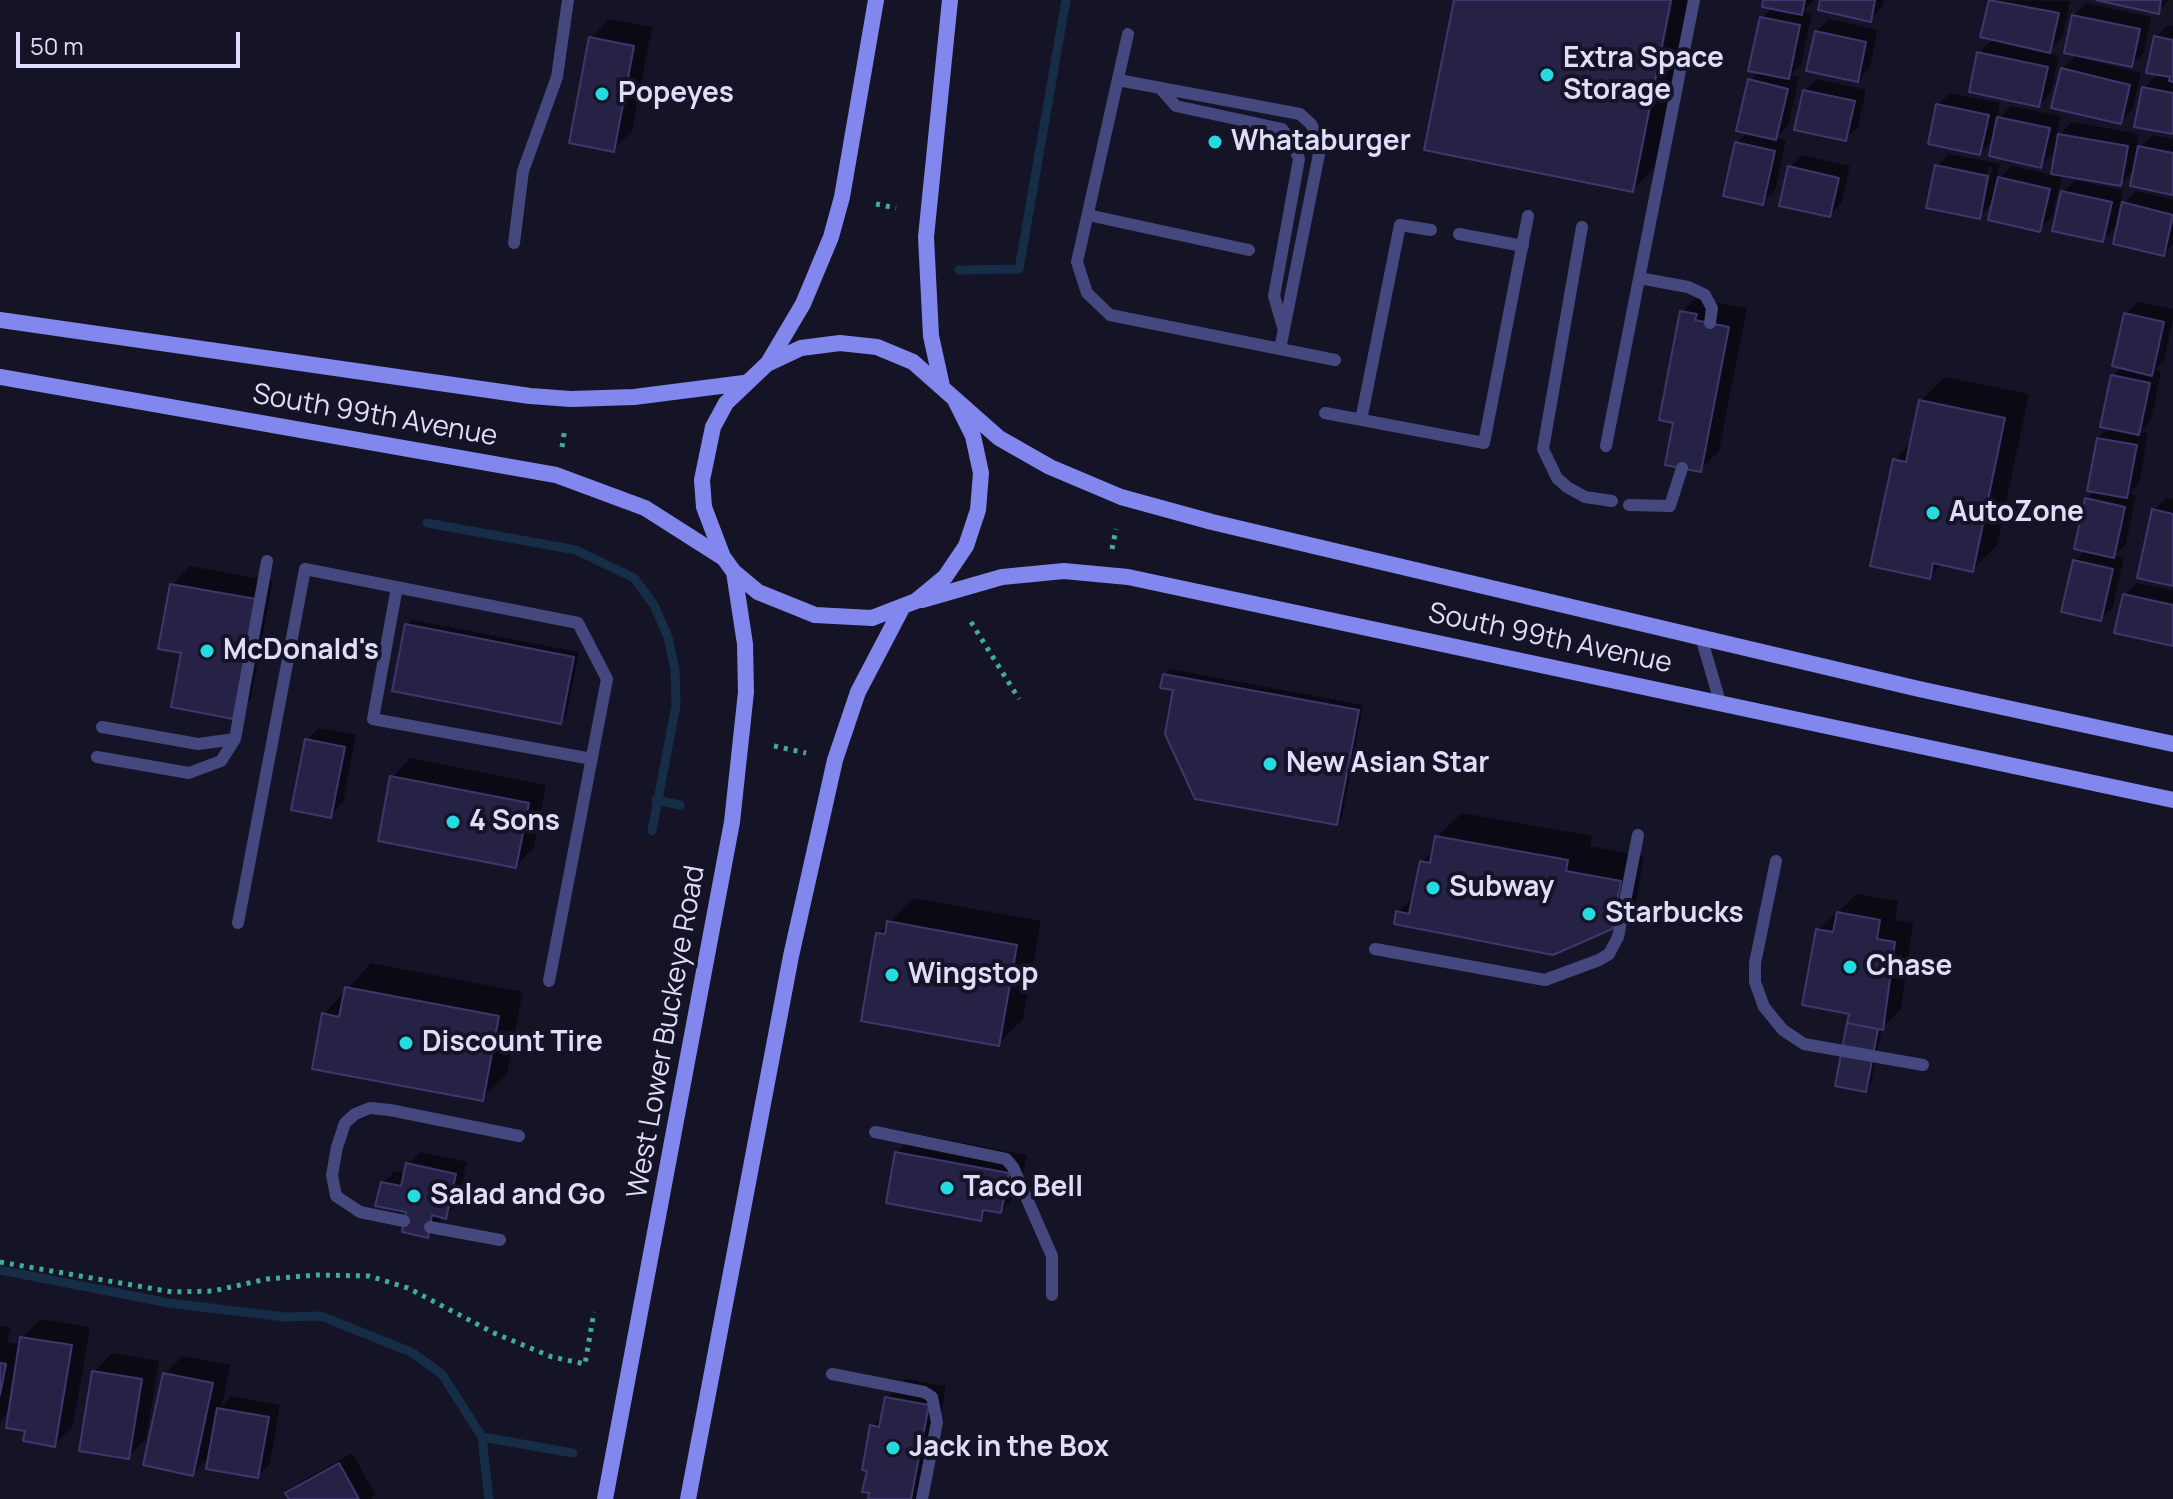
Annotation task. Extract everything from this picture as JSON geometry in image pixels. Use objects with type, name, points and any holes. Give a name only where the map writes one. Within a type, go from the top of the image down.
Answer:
[{"type":"main road","points":[[767,364],[803,304],[831,237],[842,197],[876,0]]},
{"type":"main road","points":[[942,386],[931,336],[926,237],[950,0]]},
{"type":"main road","name":"South 99th Avenue","points":[[0,320],[530,396],[571,399],[634,397],[744,383]]},
{"type":"main road","points":[[688,1499],[791,956],[835,760],[858,692],[908,606],[952,567],[966,546],[978,510],[981,473],[973,436],[956,402],[942,386],[901,357],[877,347],[840,343],[801,348],[767,364],[744,383],[720,415],[705,453],[704,507],[723,557],[734,572],[758,592],[815,615],[872,618],[908,606]]},
{"type":"main road","name":"South 99th Avenue","points":[[0,377],[556,475],[645,508],[723,557]]},
{"type":"main road","name":"South 99th Avenue","points":[[956,402],[999,438],[1050,467],[1121,497],[1212,522],[2015,712],[2173,744]]},
{"type":"main road","name":"South 99th Avenue","points":[[908,606],[1002,577],[1064,571],[1108,574],[2173,800]]},
{"type":"main road","name":"West Lower Buckeye Road","points":[[605,1499],[732,822],[746,692],[745,644],[734,572]]},
{"type":"lane","points":[[514,243],[523,171],[557,77],[568,0]]},
{"type":"lane","points":[[1606,446],[1694,0]]},
{"type":"lane","points":[[1128,34],[1077,262],[1087,293],[1110,315],[1335,360]]},
{"type":"lane","points":[[1118,80],[1300,114],[1311,124],[1321,144],[1280,349]]},
{"type":"lane","points":[[1160,88],[1176,106],[1282,129],[1292,142],[1299,159],[1274,296],[1284,330]]},
{"type":"lane","points":[[1088,215],[1249,250]]},
{"type":"lane","points":[[1325,413],[1484,443],[1528,216]]},
{"type":"lane","points":[[1361,420],[1400,225],[1431,230]]},
{"type":"lane","points":[[1582,227],[1543,449],[1557,478],[1567,487],[1585,497],[1612,501]]},
{"type":"lane","points":[[1459,234],[1523,246]]},
{"type":"lane","points":[[1639,278],[1688,287],[1705,295],[1712,308],[1710,323]]},
{"type":"lane","points":[[1629,505],[1670,506],[1682,468]]},
{"type":"lane","points":[[97,757],[189,773],[221,761],[235,739],[267,561]]},
{"type":"lane","points":[[238,923],[305,569],[578,623],[607,679],[549,981]]},
{"type":"lane","points":[[397,587],[373,719],[592,759]]},
{"type":"lane","points":[[1701,637],[1720,702]]},
{"type":"lane","points":[[102,727],[198,744],[235,739]]},
{"type":"lane","points":[[1375,949],[1545,980],[1599,960],[1609,954],[1618,937],[1638,835]]},
{"type":"lane","points":[[1776,861],[1755,963],[1755,982],[1764,1007],[1783,1030],[1804,1044],[1923,1065]]},
{"type":"lane","points":[[404,1221],[360,1212],[336,1196],[332,1175],[337,1147],[345,1123],[355,1114],[370,1108],[390,1110],[519,1136]]},
{"type":"lane","points":[[875,1132],[1006,1159],[1013,1167],[1052,1256],[1052,1295]]},
{"type":"lane","points":[[430,1227],[500,1240]]},
{"type":"lane","points":[[832,1374],[924,1392],[932,1397],[937,1422],[922,1499]]},
{"type":"path","points":[[876,204],[896,208]]},
{"type":"path","points":[[562,447],[565,428]]},
{"type":"path","points":[[1112,549],[1116,529]]},
{"type":"path","points":[[971,622],[1019,699]]},
{"type":"path","points":[[774,746],[806,753]]},
{"type":"path","points":[[0,1262],[172,1292],[213,1291],[292,1277],[369,1276],[408,1288],[494,1333],[552,1357],[585,1364],[594,1312]]},
{"type":"building","name":"Extra Space Storage","points":[[1454,0],[1671,0],[1633,192],[1424,150]]},
{"type":"building","points":[[1763,0],[1805,0],[1802,15],[1762,7]]},
{"type":"building","points":[[1820,0],[1875,0],[1871,22],[1818,10]]},
{"type":"building","points":[[1989,0],[2059,13],[2050,53],[1980,37]]},
{"type":"building","points":[[2096,0],[2161,0],[2159,14]]},
{"type":"building","points":[[2072,15],[2140,29],[2132,67],[2064,53]]},
{"type":"building","points":[[1760,17],[1800,25],[1789,79],[1748,71]]},
{"type":"building","points":[[1815,31],[1866,42],[1858,82],[1806,71]]},
{"type":"building","points":[[2154,36],[2173,40],[2173,82],[2169,81],[2170,77],[2146,73]]},
{"type":"building","name":"Popeyes","points":[[589,37],[634,46],[614,152],[569,143]]},
{"type":"building","points":[[1977,52],[2048,67],[2039,107],[1969,92]]},
{"type":"building","points":[[2061,68],[2130,85],[2121,124],[2051,108]]},
{"type":"building","points":[[1748,79],[1788,89],[1776,140],[1736,131]]},
{"type":"building","points":[[2142,87],[2173,93],[2173,134],[2134,127]]},
{"type":"building","points":[[1803,90],[1855,101],[1846,141],[1794,130]]},
{"type":"building","points":[[1936,104],[1989,115],[1980,155],[1928,144]]},
{"type":"building","points":[[1997,117],[2050,128],[2041,168],[1989,156]]},
{"type":"building","points":[[2058,134],[2128,146],[2121,186],[2051,174]]},
{"type":"building","points":[[1735,142],[1775,151],[1763,205],[1723,196]]},
{"type":"building","points":[[2138,146],[2173,153],[2173,195],[2130,186]]},
{"type":"building","points":[[1935,165],[1988,176],[1980,219],[1926,208]]},
{"type":"building","points":[[1788,166],[1839,178],[1830,217],[1779,206]]},
{"type":"building","points":[[1998,177],[2050,189],[2040,232],[1988,220]]},
{"type":"building","points":[[2061,191],[2112,202],[2103,242],[2052,231]]},
{"type":"building","points":[[2122,202],[2173,215],[2164,256],[2113,244]]},
{"type":"building","points":[[1680,311],[1697,314],[1695,320],[1729,327],[1701,472],[1665,465],[1673,423],[1659,420]]},
{"type":"building","points":[[2124,313],[2164,322],[2152,376],[2112,366]]},
{"type":"building","points":[[2111,375],[2150,383],[2139,435],[2100,427]]},
{"type":"building","name":"AutoZone","points":[[1919,400],[2005,418],[1973,572],[1933,563],[1930,579],[1870,566],[1893,459],[1906,462]]},
{"type":"building","points":[[2097,438],[2137,445],[2127,498],[2087,491]]},
{"type":"building","points":[[2085,498],[2125,507],[2114,558],[2074,549]]},
{"type":"building","points":[[2152,509],[2173,514],[2173,586],[2137,578]]},
{"type":"building","points":[[2073,560],[2113,569],[2101,621],[2061,612]]},
{"type":"building","name":"McDonald's","points":[[170,584],[256,599],[233,719],[171,707],[181,653],[158,649]]},
{"type":"building","points":[[2123,594],[2173,605],[2173,646],[2114,633]]},
{"type":"building","name":"4 Sons","points":[[405,624],[574,657],[561,724],[392,691]]},
{"type":"building","points":[[1163,674],[1359,710],[1337,825],[1195,799],[1165,734],[1173,690],[1160,688]]},
{"type":"building","points":[[305,739],[345,747],[331,818],[291,810]]},
{"type":"building","name":"4 Sons","points":[[390,776],[529,803],[516,868],[378,841]]},
{"type":"building","points":[[1435,836],[1568,860],[1566,871],[1621,881],[1612,929],[1553,955],[1394,924],[1396,911],[1409,914],[1420,861],[1430,863]]},
{"type":"building","name":"Chase","points":[[1837,912],[1880,920],[1877,939],[1895,942],[1883,1030],[1847,1023],[1849,1014],[1802,1005],[1816,929],[1833,932]]},
{"type":"building","points":[[887,921],[1017,945],[999,1046],[861,1021],[876,933],[885,934]]},
{"type":"building","name":"Discount Tire","points":[[345,987],[499,1016],[483,1101],[312,1069],[322,1013],[339,1017]]},
{"type":"building","points":[[1847,1023],[1878,1029],[1866,1092],[1835,1086]]},
{"type":"building","name":"Taco Bell","points":[[895,1152],[1009,1173],[1001,1213],[983,1210],[981,1221],[886,1203]]},
{"type":"building","name":"Salad and Go","points":[[406,1163],[456,1174],[446,1219],[432,1215],[428,1238],[402,1232],[406,1212],[375,1206],[381,1182],[401,1186]]},
{"type":"building","points":[[20,1337],[72,1345],[55,1447],[23,1441],[25,1431],[6,1428]]},
{"type":"building","points":[[0,1363],[6,1364],[0,1395]]},
{"type":"building","points":[[92,1371],[142,1379],[129,1459],[79,1451]]},
{"type":"building","points":[[163,1373],[213,1383],[193,1476],[143,1465]]},
{"type":"building","name":"Jack in the Box","points":[[885,1397],[929,1405],[911,1499],[868,1499],[869,1493],[862,1492],[867,1471],[862,1470],[870,1425],[879,1427]]},
{"type":"building","points":[[217,1408],[269,1417],[258,1478],[206,1469]]},
{"type":"building","points":[[339,1463],[359,1499],[289,1499],[285,1493]]},
{"type":"waterway","points":[[959,270],[1019,269],[1066,0]]},
{"type":"waterway","points":[[427,523],[576,550],[634,578],[654,605],[668,637],[675,670],[676,705],[652,831]]},
{"type":"waterway","points":[[656,800],[680,805]]},
{"type":"waterway","points":[[0,1270],[169,1303],[285,1317],[321,1316],[411,1352],[442,1374],[482,1437],[489,1499]]},
{"type":"waterway","points":[[482,1437],[573,1453]]},
{"type":"place","name":"Extra Space Storage","points":[[1547,75]]},
{"type":"place","name":"Popeyes","points":[[602,94]]},
{"type":"place","name":"Whataburger","points":[[1215,142]]},
{"type":"place","name":"AutoZone","points":[[1933,513]]},
{"type":"place","name":"McDonald's","points":[[207,651]]},
{"type":"place","name":"New Asian Star","points":[[1270,764]]},
{"type":"place","name":"4 Sons","points":[[453,822]]},
{"type":"place","name":"Subway","points":[[1433,888]]},
{"type":"place","name":"Starbucks","points":[[1589,914]]},
{"type":"place","name":"Chase","points":[[1850,967]]},
{"type":"place","name":"Wingstop","points":[[892,975]]},
{"type":"place","name":"Discount Tire","points":[[406,1043]]},
{"type":"place","name":"Taco Bell","points":[[947,1188]]},
{"type":"place","name":"Salad and Go","points":[[414,1196]]},
{"type":"place","name":"Jack in the Box","points":[[893,1448]]}]
